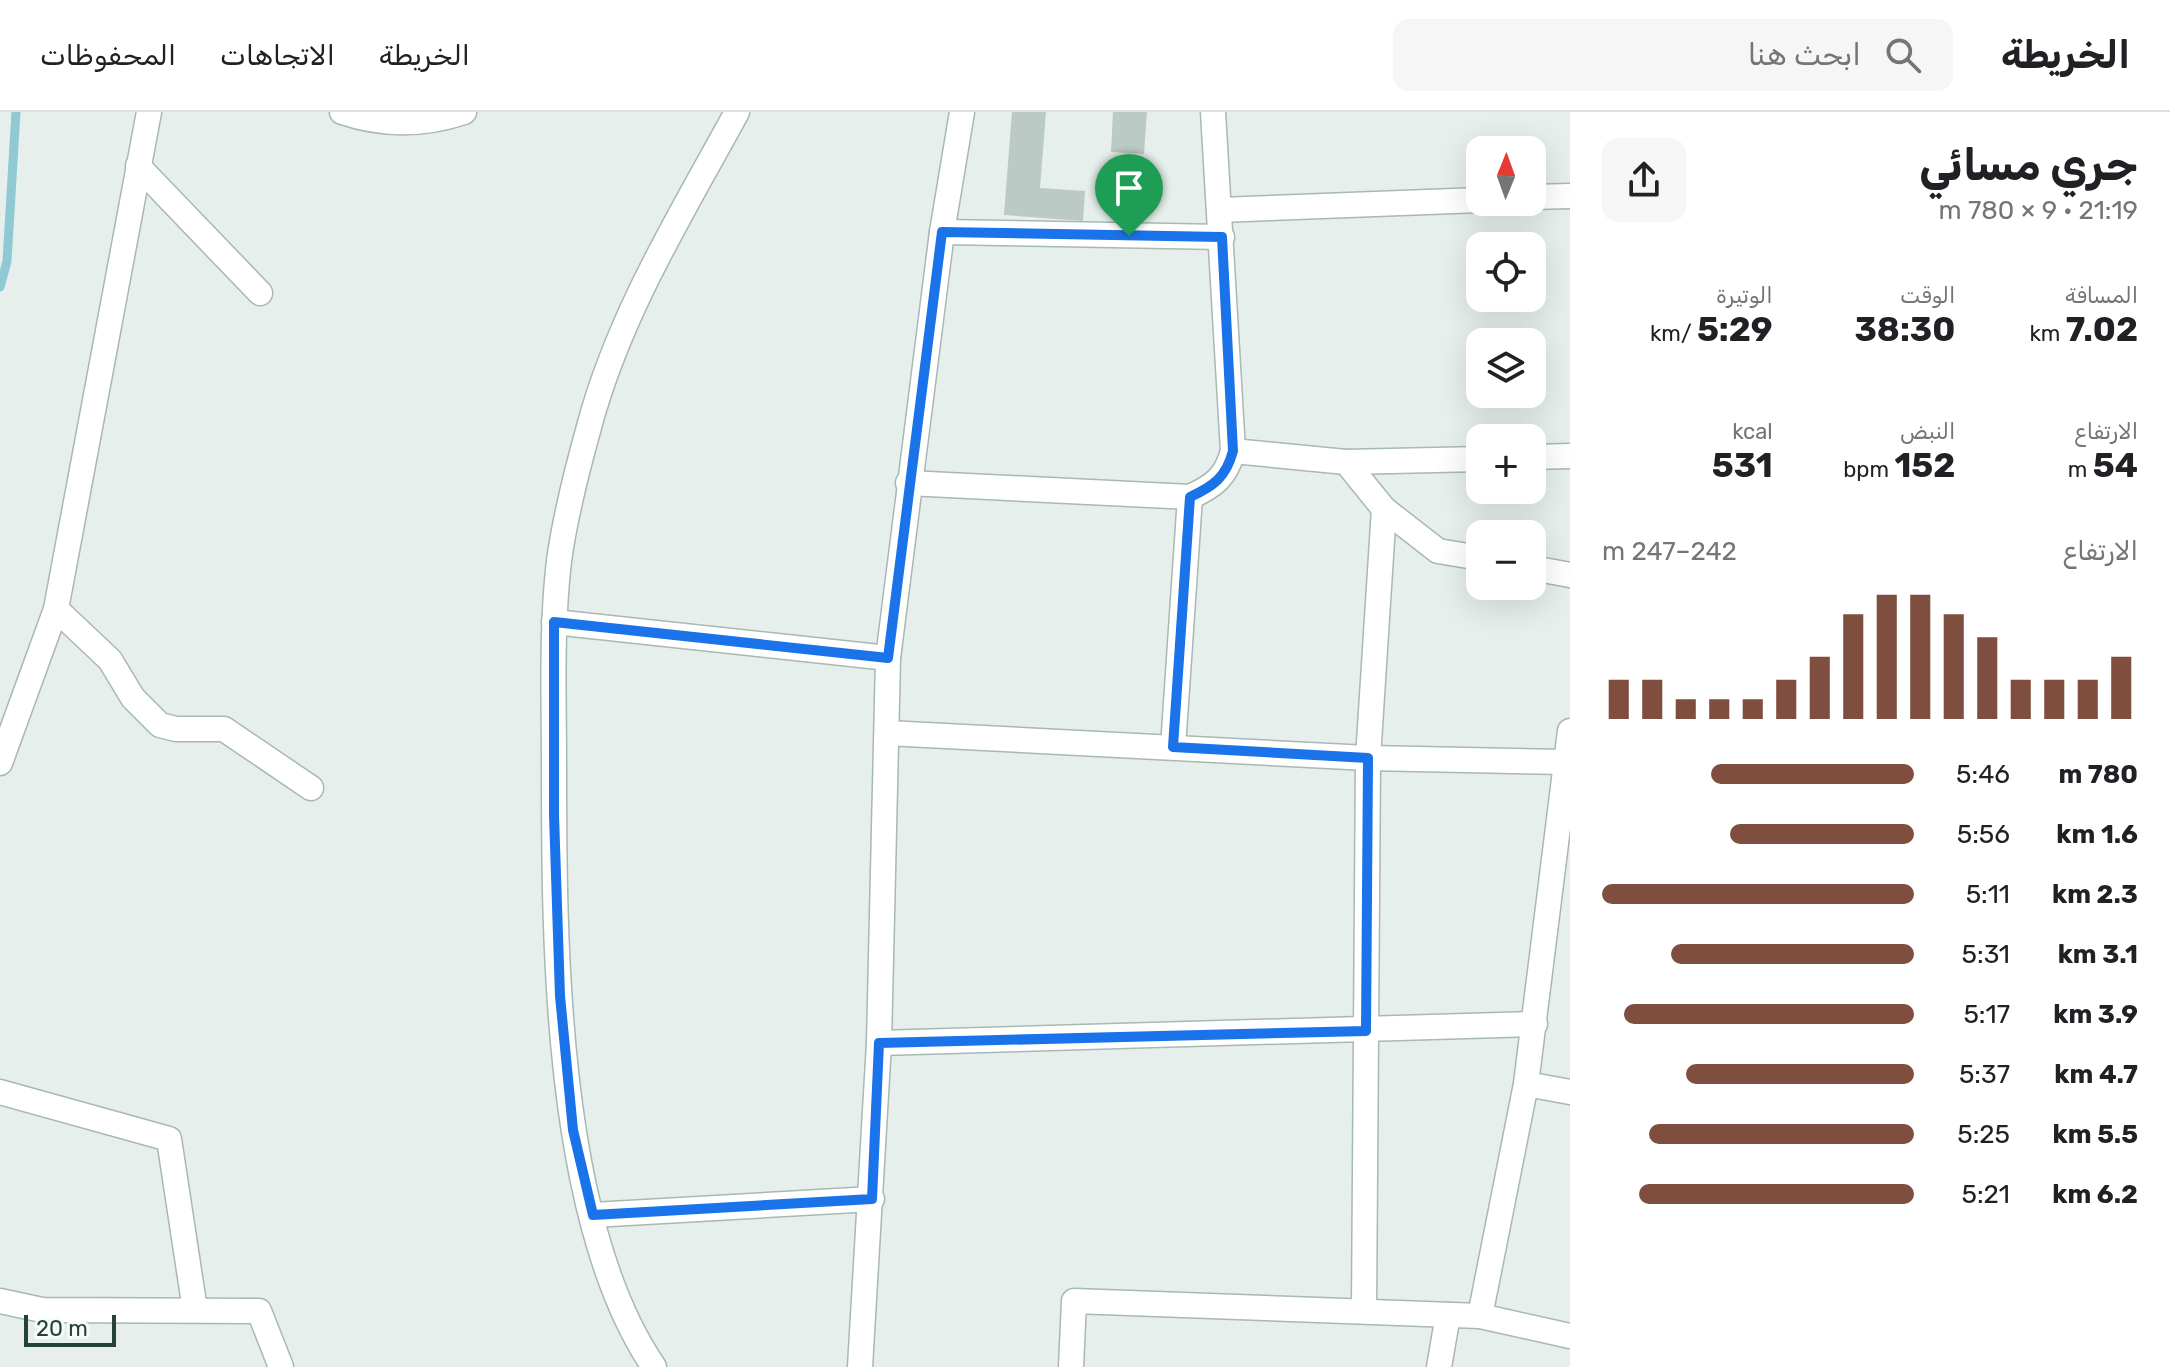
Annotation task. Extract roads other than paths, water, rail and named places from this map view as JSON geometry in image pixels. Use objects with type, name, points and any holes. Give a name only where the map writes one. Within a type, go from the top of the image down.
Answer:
[{"type":"street","points":[[0,763],[56,609],[149,112]]},
{"type":"street","points":[[342,112],[372,122],[414,124],[464,112]]},
{"type":"street","points":[[654,1367],[614,1289],[573,1130],[560,996],[554,815],[554,622],[559,559],[573,491],[607,370],[638,297],[737,112]]},
{"type":"street","points":[[860,1367],[879,1043],[888,658],[908,483],[961,112]]},
{"type":"street","points":[[908,483],[1190,497],[1210,488],[1227,472],[1233,451],[1213,112]]},
{"type":"street","points":[[138,166],[260,293]]},
{"type":"street","points":[[1546,197],[1570,196]]},
{"type":"street","points":[[1220,210],[1466,201]]},
{"type":"street","points":[[942,232],[1222,237]]},
{"type":"street","points":[[1233,451],[1346,462],[1466,459]]},
{"type":"street","points":[[1546,457],[1570,456]]},
{"type":"street","points":[[1346,462],[1384,509],[1438,551],[1466,556]]},
{"type":"street","points":[[1173,747],[1190,497]]},
{"type":"street","points":[[1364,1311],[1368,758],[1384,509]]},
{"type":"street","points":[[1546,571],[1570,575]]},
{"type":"street","points":[[56,609],[110,660],[133,698],[160,725],[176,729],[224,729],[311,788]]},
{"type":"street","points":[[554,622],[888,658]]},
{"type":"street","points":[[1480,1316],[1526,1084],[1570,731]]},
{"type":"street","points":[[887,733],[1567,765]]},
{"type":"street","points":[[879,1043],[1535,1024]]},
{"type":"street","points":[[1526,1084],[1570,1092]]},
{"type":"street","points":[[0,1092],[169,1139],[195,1310]]},
{"type":"street","points":[[593,1215],[872,1199]]},
{"type":"street","points":[[0,1301],[42,1310],[259,1311],[281,1367]]},
{"type":"street","points":[[1071,1367],[1074,1301],[1480,1316],[1570,1336]]},
{"type":"street","points":[[1439,1367],[1448,1315]]},
{"type":"waterway","points":[[0,287],[7,261],[16,112]]}]
